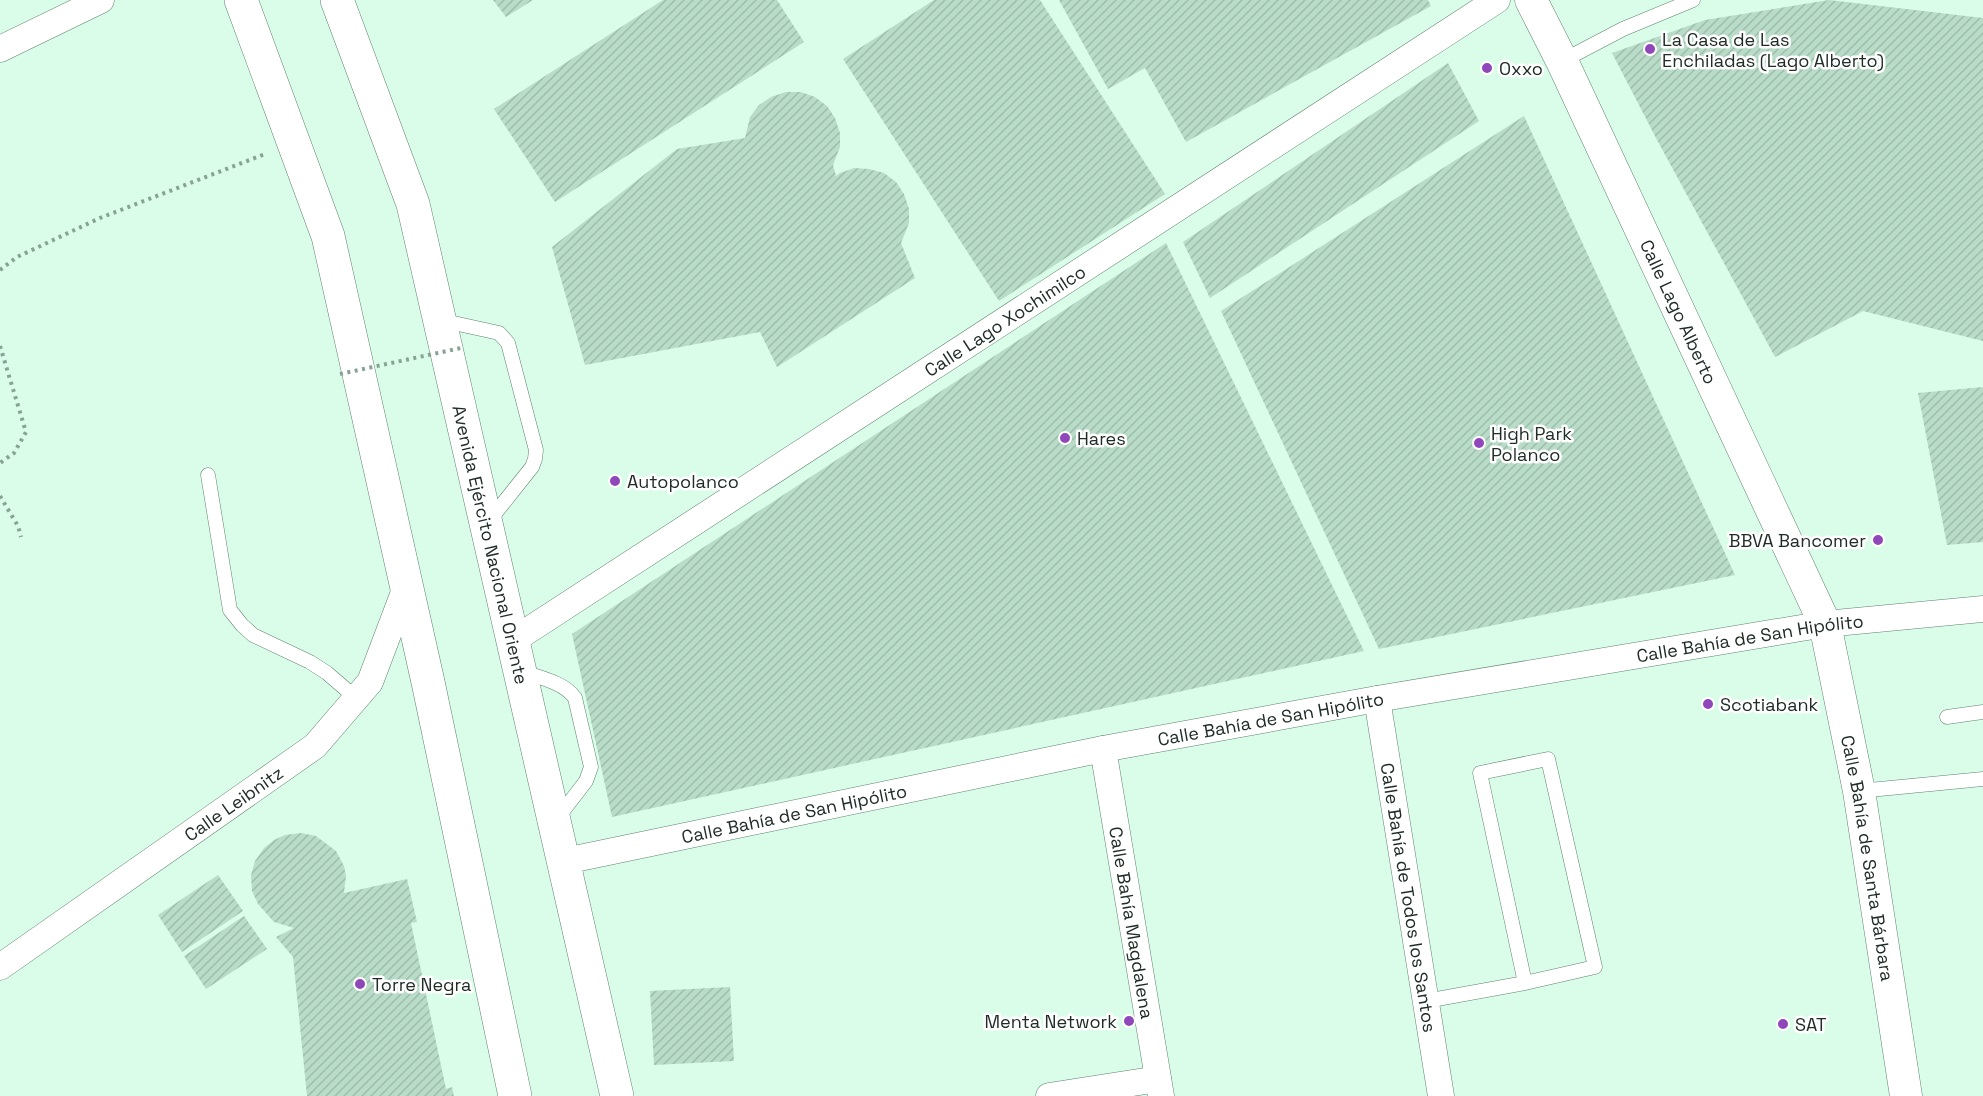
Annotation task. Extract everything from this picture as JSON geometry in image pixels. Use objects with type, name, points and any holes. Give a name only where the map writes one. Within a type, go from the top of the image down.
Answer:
[{"type":"main road","points":[[242,0],[328,236],[428,682],[515,1096]]},
{"type":"main road","name":"Avenida Ejército Nacional Oriente","points":[[337,0],[413,204],[617,1096]]},
{"type":"street","points":[[0,49],[100,0]]},
{"type":"street","name":"Calle Lago Xochimilco","points":[[516,656],[1497,0]]},
{"type":"street","name":"Calle Lago Alberto","points":[[1532,0],[1824,624]]},
{"type":"street","name":"Calle Leibnitz","points":[[0,967],[315,746],[370,682],[406,587]]},
{"type":"street","name":"Calle Bahía de San Hipólito","points":[[565,861],[1103,749],[1377,699],[1824,624],[1983,609]]},
{"type":"street","name":"Calle Bahía de Santa Bárbara","points":[[1824,624],[1859,791],[1906,1096]]},
{"type":"street","name":"Calle Bahía de Todos los Santos","points":[[1377,699],[1441,1096]]},
{"type":"street","name":"Calle Bahía Magdalena","points":[[1103,749],[1160,1088]]},
{"type":"street","points":[[1049,1096],[1160,1088]]},
{"type":"lane","points":[[1562,61],[1623,29],[1693,0]]},
{"type":"lane","points":[[439,320],[504,336],[508,343],[536,450],[532,468],[486,525]]},
{"type":"lane","points":[[208,475],[230,610],[253,635],[310,662],[327,673],[356,698]]},
{"type":"lane","points":[[516,656],[570,690],[578,710],[591,767],[590,773],[555,821]]},
{"type":"lane","points":[[1947,717],[1983,712]]},
{"type":"lane","points":[[1426,1001],[1525,982],[1595,967],[1548,759],[1480,773],[1525,982]]},
{"type":"lane","points":[[1859,791],[1983,779]]},
{"type":"path","points":[[0,270],[17,257],[100,218],[294,143]]},
{"type":"path","points":[[0,346],[26,432],[14,453],[0,463]]},
{"type":"path","points":[[340,374],[461,348]]},
{"type":"path","points":[[0,496],[18,526],[21,537]]},
{"type":"building","points":[[493,0],[533,0],[506,17]]},
{"type":"building","points":[[663,0],[777,0],[804,42],[555,202],[494,109]]},
{"type":"building","points":[[934,0],[1040,0],[1165,194],[999,301],[843,59]]},
{"type":"building","points":[[1059,0],[1428,0],[1431,6],[1186,142],[1145,68],[1108,89]]},
{"type":"building","points":[[1829,0],[1983,18],[1983,341],[1863,311],[1775,357],[1612,53],[1705,20]]},
{"type":"building","points":[[1448,63],[1479,121],[1210,298],[1183,242]]},
{"type":"building","points":[[786,92],[801,92],[815,97],[827,106],[835,118],[840,133],[840,147],[833,165],[836,176],[854,168],[869,169],[884,173],[896,182],[904,194],[909,209],[909,223],[901,243],[915,278],[777,367],[760,332],[585,365],[552,247],[677,149],[745,138],[750,117],[759,105],[771,97]]},
{"type":"building","name":"High Park Polanco","points":[[1524,116],[1735,575],[1379,649],[1221,311]]},
{"type":"building","name":"Hares","points":[[1166,243],[1364,651],[612,817],[572,634]]},
{"type":"building","points":[[1983,387],[1983,542],[1947,545],[1918,393]]},
{"type":"building","name":"Torre Negra","points":[[301,833],[316,836],[336,851],[344,866],[346,876],[344,893],[407,879],[417,922],[411,923],[446,1089],[452,1087],[454,1096],[307,1096],[293,957],[276,937],[294,928],[274,922],[258,904],[252,891],[251,875],[255,861],[264,848],[285,835]]},
{"type":"building","points":[[218,875],[243,911],[182,952],[158,915]]},
{"type":"building","points":[[244,916],[267,949],[206,989],[184,956]]},
{"type":"building","points":[[730,987],[734,1061],[654,1065],[650,991]]},
{"type":"place","name":"La Casa de Las Enchiladas (Lago Alberto)","points":[[1650,49]]},
{"type":"place","name":"Oxxo","points":[[1487,68]]},
{"type":"place","name":"Hares","points":[[1065,438]]},
{"type":"place","name":"High Park Polanco","points":[[1479,443]]},
{"type":"place","name":"Autopolanco","points":[[615,481]]},
{"type":"place","name":"BBVA Bancomer","points":[[1878,540]]},
{"type":"place","name":"Scotiabank","points":[[1708,704]]},
{"type":"place","name":"Torre Negra","points":[[360,984]]},
{"type":"place","name":"Menta Network","points":[[1129,1021]]},
{"type":"place","name":"SAT","points":[[1783,1024]]}]
